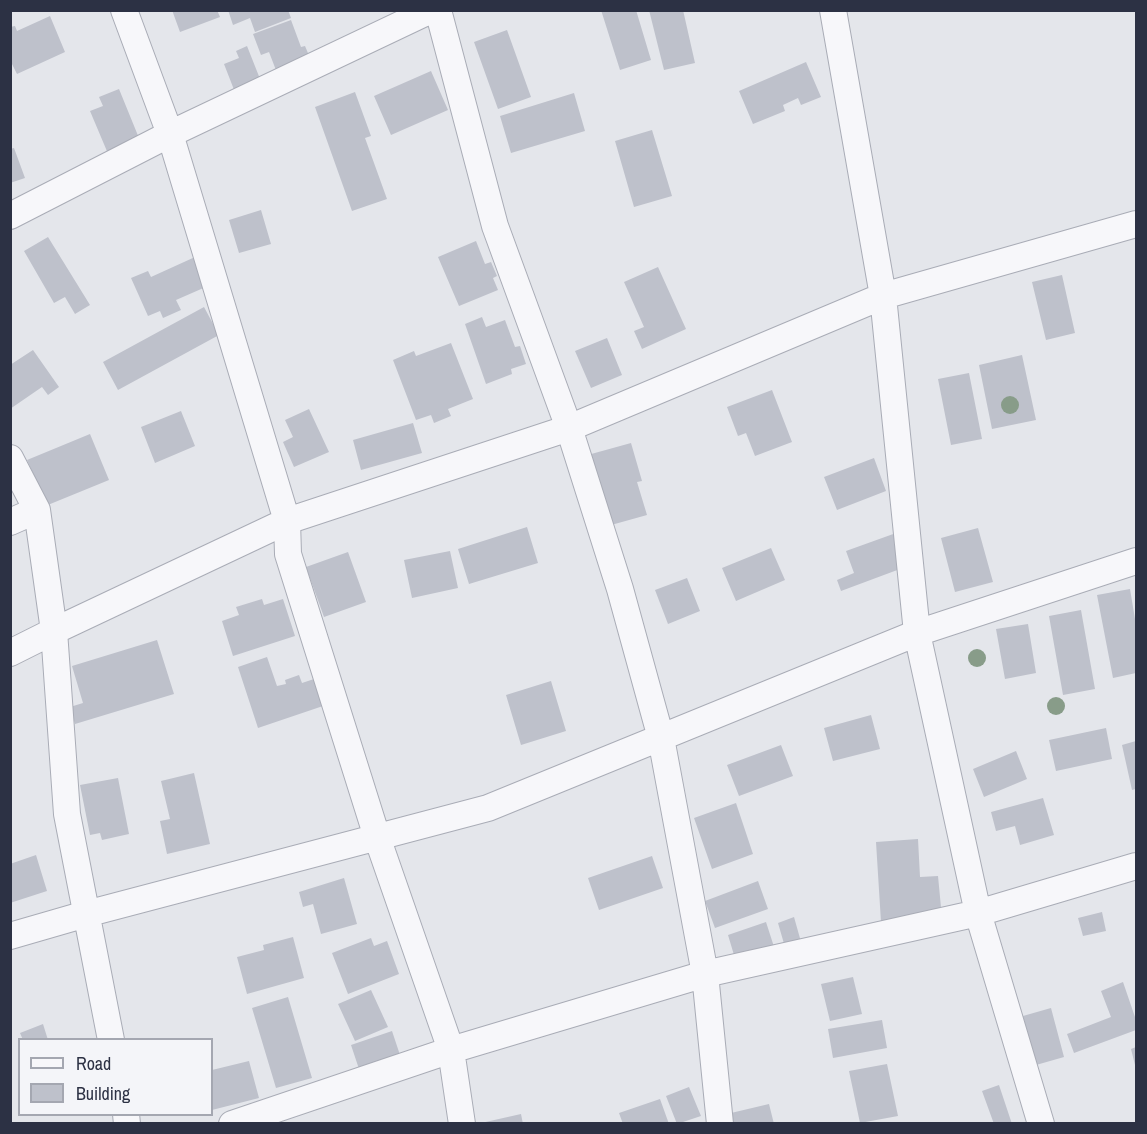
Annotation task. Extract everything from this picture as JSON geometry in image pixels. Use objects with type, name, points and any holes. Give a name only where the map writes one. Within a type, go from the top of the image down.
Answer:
[{"type":"street","points":[[124,10],[170,134],[287,521],[288,554],[377,837],[451,1050],[462,1124]]},
{"type":"street","points":[[10,216],[170,134],[431,10]]},
{"type":"street","points":[[438,10],[495,226],[569,428],[620,590],[661,738],[705,974],[720,1124]]},
{"type":"street","points":[[833,10],[883,296],[916,633],[978,913],[1041,1124]]},
{"type":"street","points":[[10,653],[54,630],[287,521],[569,428],[883,296],[1137,224]]},
{"type":"street","points":[[10,458],[37,510],[54,630],[67,814],[111,1038]]},
{"type":"street","points":[[10,522],[37,510]]},
{"type":"street","points":[[10,936],[488,808],[916,633],[1137,561]]},
{"type":"street","points":[[232,1124],[451,1050],[705,974],[978,913],[1137,866]]},
{"type":"building","points":[[172,10],[217,10],[220,17],[180,32]]},
{"type":"building","points":[[228,10],[288,10],[291,18],[255,32],[250,18],[233,25]]},
{"type":"building","points":[[601,10],[636,10],[651,60],[620,70]]},
{"type":"building","points":[[649,10],[683,10],[695,63],[664,70]]},
{"type":"building","points":[[50,16],[65,52],[17,74],[10,60],[10,27],[15,26],[17,31]]},
{"type":"building","points":[[291,20],[301,47],[305,46],[313,65],[279,78],[269,52],[261,55],[253,34]]},
{"type":"building","points":[[507,30],[531,97],[498,109],[474,42]]},
{"type":"building","points":[[247,46],[264,89],[238,100],[224,64],[239,58],[236,51]]},
{"type":"building","points":[[806,62],[821,97],[801,105],[798,98],[783,105],[785,111],[753,124],[739,91]]},
{"type":"building","points":[[431,71],[448,110],[391,135],[374,96]]},
{"type":"building","points":[[119,89],[141,143],[109,156],[90,111],[103,106],[99,97]]},
{"type":"building","points":[[355,92],[371,136],[365,138],[387,199],[352,211],[315,107]]},
{"type":"building","points":[[574,93],[585,131],[511,153],[500,116]]},
{"type":"building","points":[[652,130],[672,196],[634,207],[615,141]]},
{"type":"building","points":[[14,148],[25,178],[10,183],[10,149]]},
{"type":"building","points":[[261,210],[271,244],[239,253],[229,220]]},
{"type":"building","points":[[48,237],[90,305],[75,314],[65,297],[54,303],[24,251]]},
{"type":"building","points":[[476,241],[485,264],[491,262],[497,276],[493,278],[498,290],[459,306],[438,257]]},
{"type":"building","points":[[195,257],[208,286],[176,300],[181,310],[163,318],[160,311],[148,316],[131,278],[148,271],[151,277]]},
{"type":"building","points":[[658,267],[686,329],[642,349],[634,331],[644,327],[624,282]]},
{"type":"building","points":[[1062,275],[1075,333],[1046,340],[1032,282]]},
{"type":"building","points":[[204,307],[219,335],[118,390],[103,362]]},
{"type":"building","points":[[482,317],[486,327],[505,320],[515,347],[520,346],[526,364],[511,369],[512,374],[486,384],[465,324]]},
{"type":"building","points":[[607,338],[622,375],[591,388],[575,351]]},
{"type":"building","points":[[451,343],[473,399],[448,409],[451,416],[434,423],[431,415],[416,420],[393,360],[414,351],[416,356]]},
{"type":"building","points":[[33,350],[59,387],[48,395],[42,387],[10,409],[10,365]]},
{"type":"building","points":[[1022,355],[1036,420],[992,429],[979,365]]},
{"type":"building","points":[[969,373],[982,439],[951,445],[938,379]]},
{"type":"building","points":[[772,390],[792,442],[755,456],[746,433],[738,436],[727,407]]},
{"type":"building","points":[[309,409],[329,452],[294,467],[283,442],[293,437],[285,420]]},
{"type":"building","points":[[181,411],[195,446],[155,463],[141,427]]},
{"type":"building","points":[[413,423],[422,453],[361,470],[353,440]]},
{"type":"building","points":[[90,434],[109,480],[38,509],[38,484],[27,460]]},
{"type":"building","points":[[631,443],[642,481],[637,482],[647,515],[604,527],[584,456]]},
{"type":"building","points":[[874,458],[886,491],[837,510],[824,477]]},
{"type":"building","points":[[527,527],[538,563],[469,584],[458,549]]},
{"type":"building","points":[[978,528],[993,582],[955,592],[941,538]]},
{"type":"building","points":[[896,533],[908,566],[841,591],[837,580],[854,573],[846,551]]},
{"type":"building","points":[[771,548],[785,580],[736,601],[722,568]]},
{"type":"building","points":[[450,551],[458,588],[412,598],[404,560]]},
{"type":"building","points":[[348,552],[366,602],[324,617],[306,567]]},
{"type":"building","points":[[687,578],[700,611],[668,624],[655,590]]},
{"type":"building","points":[[1130,589],[1136,625],[1136,673],[1113,678],[1097,595]]},
{"type":"building","points":[[262,599],[264,605],[283,599],[295,636],[233,656],[222,621],[239,615],[236,607]]},
{"type":"building","points":[[1081,610],[1095,689],[1063,695],[1049,616]]},
{"type":"building","points":[[1028,624],[1036,673],[1005,679],[996,629]]},
{"type":"building","points":[[157,640],[174,694],[75,724],[70,707],[83,703],[72,666]]},
{"type":"building","points":[[267,657],[277,686],[286,684],[285,680],[299,675],[302,683],[314,679],[323,706],[258,728],[238,667]]},
{"type":"building","points":[[551,681],[566,731],[521,745],[506,695]]},
{"type":"building","points":[[871,715],[880,749],[833,761],[824,728]]},
{"type":"building","points":[[1106,728],[1112,759],[1056,771],[1049,740]]},
{"type":"building","points":[[1136,741],[1136,789],[1132,790],[1122,745]]},
{"type":"building","points":[[781,745],[793,776],[739,796],[727,765]]},
{"type":"building","points":[[1016,751],[1027,779],[984,797],[973,769]]},
{"type":"building","points":[[194,773],[210,844],[167,854],[160,821],[170,819],[161,781]]},
{"type":"building","points":[[118,778],[129,834],[102,840],[100,833],[90,835],[80,785]]},
{"type":"building","points":[[1043,798],[1054,835],[1020,845],[1015,826],[996,831],[991,812]]},
{"type":"building","points":[[736,803],[753,854],[712,869],[694,818]]},
{"type":"building","points":[[918,839],[920,877],[938,876],[942,918],[881,922],[876,842]]},
{"type":"building","points":[[36,855],[47,891],[10,903],[10,864]]},
{"type":"building","points":[[652,856],[663,888],[599,910],[588,878]]},
{"type":"building","points":[[344,878],[357,924],[321,934],[313,904],[303,907],[299,892]]},
{"type":"building","points":[[758,881],[768,909],[715,928],[705,901]]},
{"type":"building","points":[[1102,912],[1106,931],[1083,936],[1078,918]]},
{"type":"building","points":[[794,917],[803,949],[787,954],[778,923]]},
{"type":"building","points":[[766,922],[776,953],[737,965],[728,935]]},
{"type":"building","points":[[293,937],[304,978],[247,994],[237,957],[264,950],[263,945]]},
{"type":"building","points":[[371,938],[374,946],[387,941],[399,974],[348,994],[332,953]]},
{"type":"building","points":[[853,977],[862,1014],[830,1021],[821,984]]},
{"type":"building","points":[[1123,982],[1136,1020],[1136,1030],[1074,1053],[1067,1034],[1111,1017],[1101,991]]},
{"type":"building","points":[[371,990],[388,1027],[355,1041],[338,1004]]},
{"type":"building","points":[[288,997],[312,1078],[276,1088],[252,1008]]},
{"type":"building","points":[[1051,1008],[1064,1057],[1036,1065],[1023,1016]]},
{"type":"building","points":[[882,1020],[887,1048],[833,1058],[828,1029]]},
{"type":"building","points":[[43,1024],[47,1038],[22,1038],[20,1033]]},
{"type":"building","points":[[392,1031],[403,1064],[362,1078],[351,1045]]},
{"type":"building","points":[[1136,1047],[1136,1069],[1131,1049]]},
{"type":"building","points":[[249,1061],[259,1098],[213,1110],[213,1070]]},
{"type":"building","points":[[887,1064],[898,1116],[860,1123],[849,1071]]},
{"type":"building","points":[[999,1085],[1012,1124],[994,1124],[982,1091]]},
{"type":"building","points":[[689,1087],[701,1116],[677,1124],[666,1096]]},
{"type":"building","points":[[660,1099],[669,1124],[623,1124],[619,1113]]},
{"type":"building","points":[[769,1104],[774,1124],[733,1124],[731,1113]]},
{"type":"building","points":[[521,1114],[523,1124],[481,1124],[481,1123]]}]
